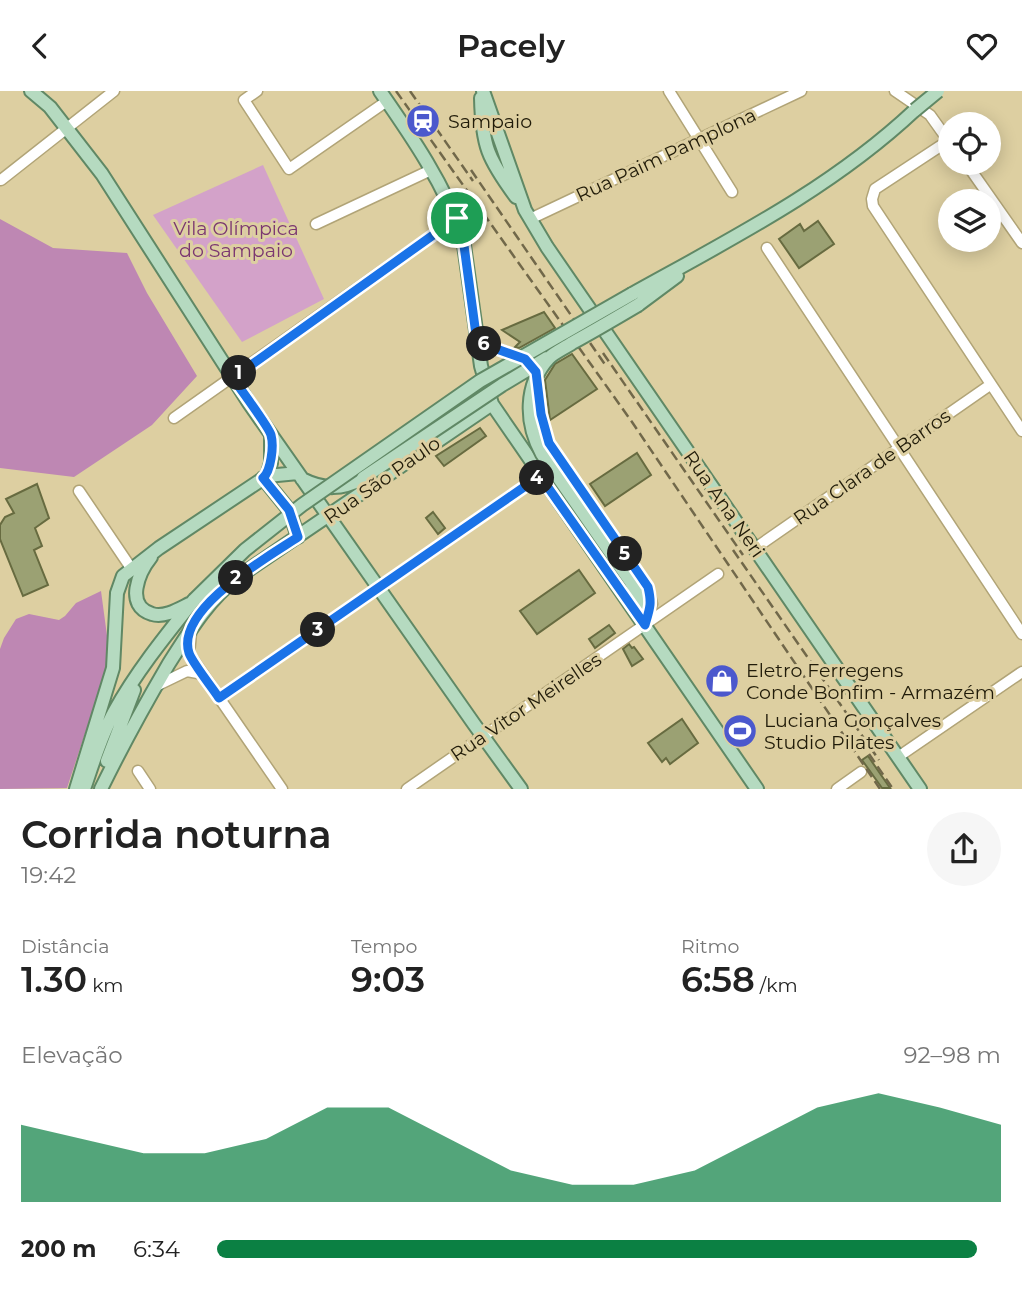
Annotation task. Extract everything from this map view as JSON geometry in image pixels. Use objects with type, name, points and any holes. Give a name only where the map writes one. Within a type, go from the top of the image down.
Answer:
[{"type":"main road","points":[[31,91],[50,107],[67,128],[127,210],[271,434],[522,789]]},
{"type":"main road","name":"Rua Ana Neri","points":[[482,91],[485,145],[496,171],[920,789]]},
{"type":"main road","points":[[915,110],[929,91]]},
{"type":"main road","points":[[84,789],[114,711],[194,601],[245,550],[302,505],[491,374],[672,281],[698,258],[789,206],[870,150],[938,91]]},
{"type":"main road","points":[[383,96],[431,170],[457,218],[463,238],[477,342],[492,404],[540,476],[646,620],[757,789]]},
{"type":"main road","points":[[76,789],[113,668],[119,584],[131,568],[265,477],[300,476],[313,484],[331,488],[350,485],[635,299]]},
{"type":"main road","points":[[550,356],[530,396],[531,431],[542,454],[631,582],[646,620]]},
{"type":"main road","name":"Rua São Paulo","points":[[100,789],[140,711],[205,608],[225,587],[492,404]]},
{"type":"main road","points":[[265,477],[271,463],[271,434]]},
{"type":"main road","points":[[265,477],[289,510],[298,537]]},
{"type":"main road","points":[[159,548],[138,578],[137,600],[143,609],[160,615],[194,601]]},
{"type":"main road","points":[[100,789],[109,754],[143,668]]},
{"type":"street","points":[[1,180],[114,91]]},
{"type":"street","points":[[257,91],[244,100],[289,169],[383,96]]},
{"type":"street","points":[[668,91],[732,192]]},
{"type":"street","name":"Rua Paim Pamplona","points":[[527,214],[700,141],[801,91]]},
{"type":"street","points":[[895,91],[930,115],[938,126]]},
{"type":"street","points":[[938,149],[876,189],[872,199],[873,206],[1022,431]]},
{"type":"street","points":[[316,224],[431,170]]},
{"type":"street","points":[[974,175],[1022,243]]},
{"type":"street","points":[[174,418],[457,218]]},
{"type":"street","points":[[766,248],[1022,634]]},
{"type":"street","points":[[477,342],[525,359],[536,372],[541,414],[549,443],[648,587],[652,604],[646,620]]},
{"type":"street","name":"Rua Clara de Barros","points":[[754,549],[990,385]]},
{"type":"street","points":[[219,698],[540,476]]},
{"type":"street","points":[[79,491],[131,568]]},
{"type":"street","name":"Rua Vitor Meirelles","points":[[407,789],[646,620],[718,574]]},
{"type":"street","points":[[192,628],[188,642],[189,654],[282,789]]},
{"type":"street","points":[[156,686],[187,671],[203,674]]},
{"type":"street","points":[[898,757],[1022,672]]},
{"type":"street","points":[[138,771],[150,789]]},
{"type":"street","points":[[837,789],[861,772]]},
{"type":"green space","name":"Vila Olímpica do Sampaio","points":[[263,165],[324,299],[242,342],[153,215]]},
{"type":"shaded area","points":[[0,219],[53,248],[127,253],[147,293],[197,376],[152,425],[74,477],[0,468]]},
{"type":"shaded area","points":[[101,591],[110,658],[67,788],[0,789],[0,649],[4,638],[16,619],[29,614],[59,620],[76,603]]},
{"type":"building","points":[[818,221],[834,244],[799,268],[779,239],[800,224],[804,231]]},
{"type":"building","points":[[544,312],[555,328],[519,348],[515,347],[520,342],[502,330]]},
{"type":"building","points":[[572,354],[597,389],[550,420],[545,380],[555,364]]},
{"type":"building","points":[[480,428],[486,436],[444,466],[436,456]]},
{"type":"building","points":[[637,453],[651,475],[605,506],[590,484]]},
{"type":"building","points":[[37,484],[49,518],[35,528],[42,546],[34,550],[48,585],[23,596],[0,539],[0,525],[5,517],[14,513],[6,499]]},
{"type":"building","points":[[433,512],[445,528],[438,534],[426,518]]},
{"type":"building","points":[[579,570],[595,593],[537,634],[520,611]]},
{"type":"building","points":[[609,625],[615,633],[595,648],[589,639]]},
{"type":"building","points":[[629,644],[643,659],[632,666],[623,649]]},
{"type":"building","name":"Eletro Ferregens Conde Bonfim - Armazém","points":[[727,666],[738,681],[717,695],[707,680]]},
{"type":"building","points":[[682,719],[698,743],[670,764],[666,758],[662,762],[648,743]]},
{"type":"building","points":[[868,756],[890,788],[882,788],[862,760]]},
{"type":"railway","points":[[396,91],[632,422],[880,789]]},
{"type":"railway","points":[[410,91],[473,181]]},
{"type":"railway","points":[[471,170],[606,366]]},
{"type":"railway","points":[[603,353],[743,555]]},
{"type":"railway","points":[[733,550],[879,760]]},
{"type":"railway","points":[[869,754],[893,789]]},
{"type":"place","name":"Sampaio","points":[[423,121]]},
{"type":"place","name":"Eletro Ferregens Conde Bonfim - Armazém","points":[[722,681]]},
{"type":"place","name":"Luciana Gonçalves Studio Pilates","points":[[740,731]]},
{"type":"route","points":[[457,218],[463,238],[477,342],[525,359],[536,372],[541,414],[549,443],[648,587],[652,604],[645,625],[540,476],[219,698],[189,654],[188,642],[192,628],[205,608],[225,587],[298,537],[289,510],[263,478],[267,476],[270,467],[271,434],[233,378],[457,218]]}]
